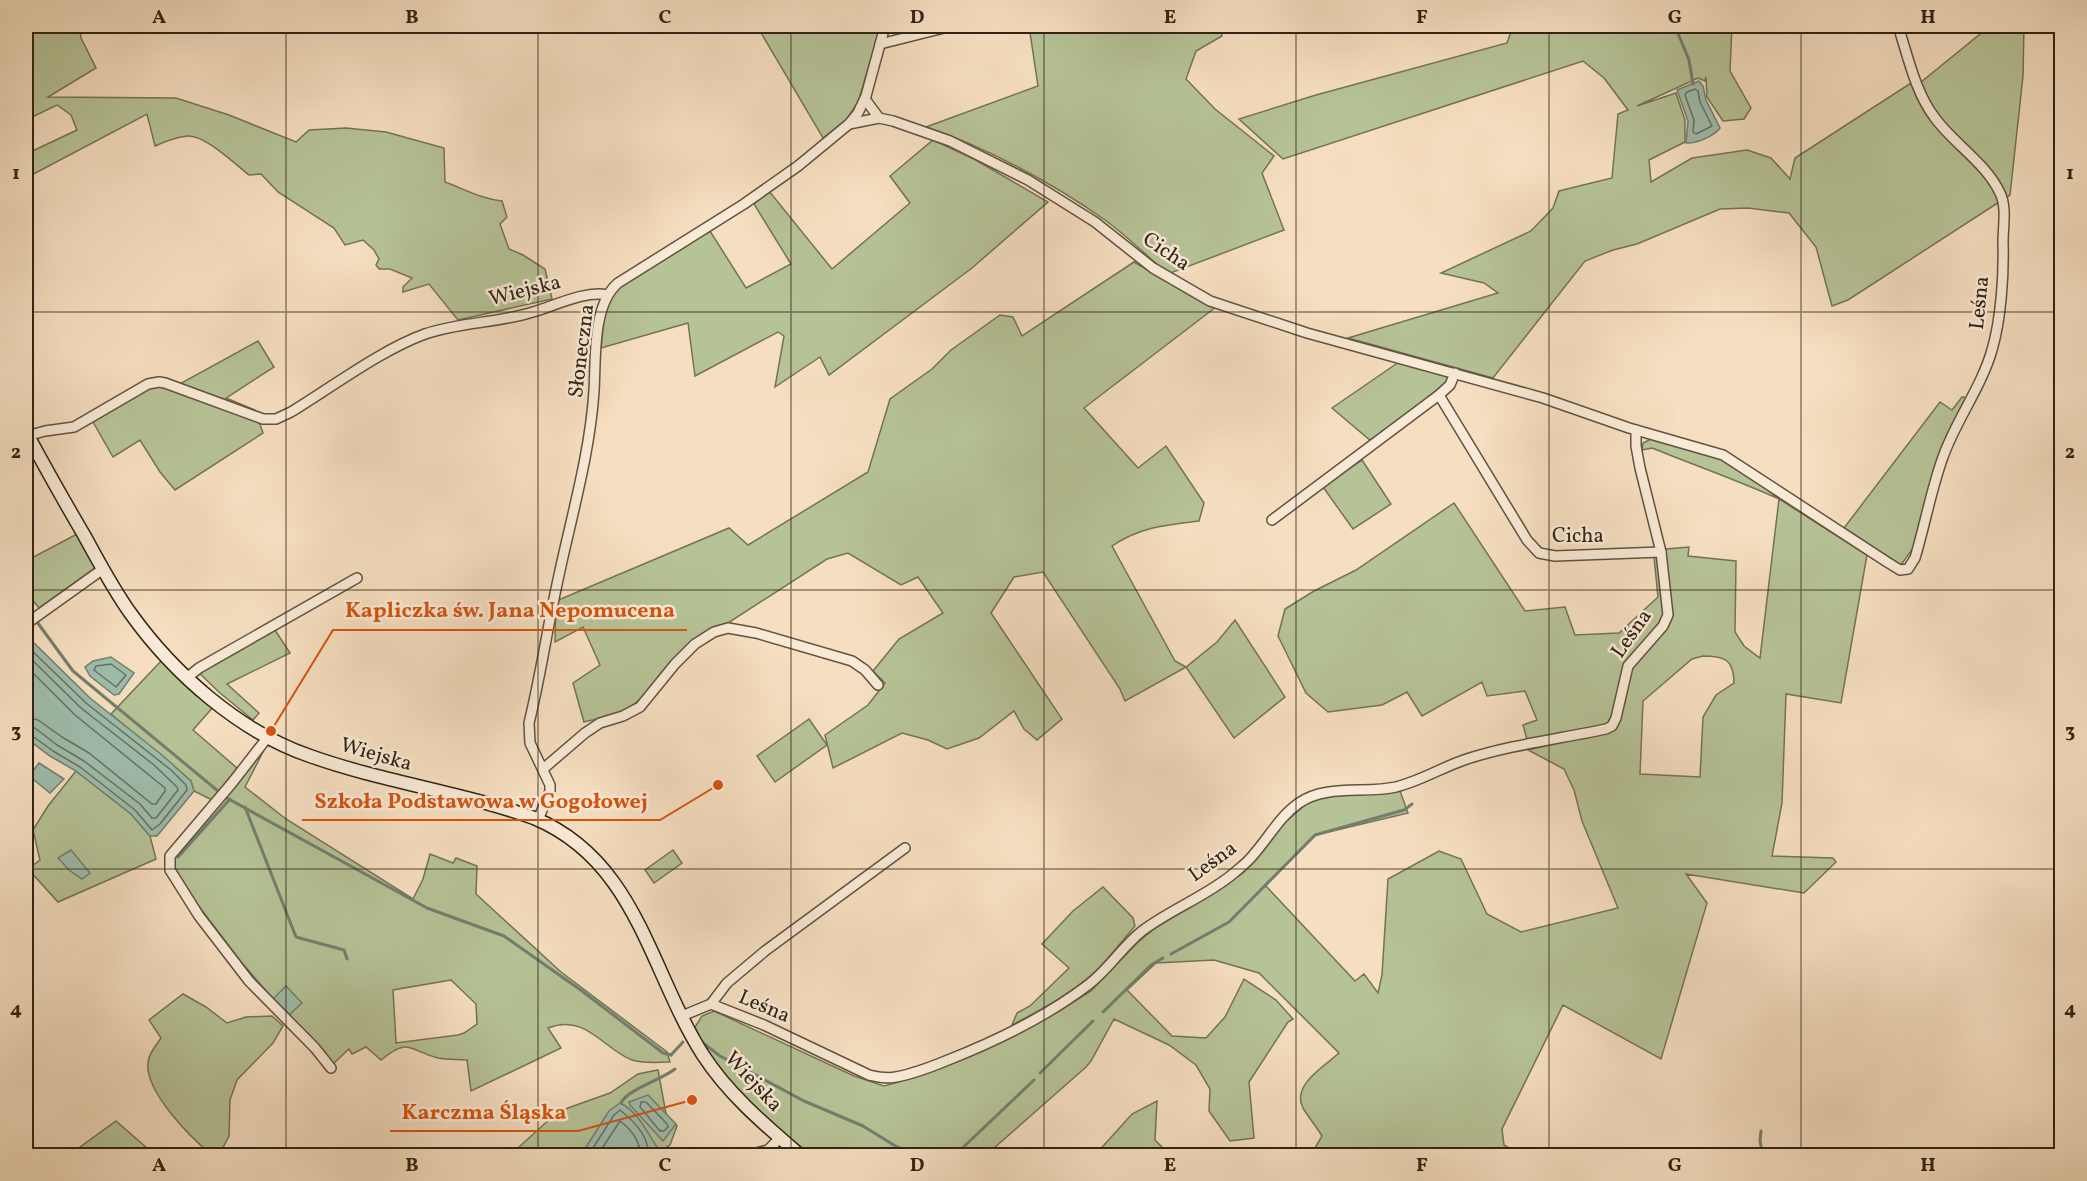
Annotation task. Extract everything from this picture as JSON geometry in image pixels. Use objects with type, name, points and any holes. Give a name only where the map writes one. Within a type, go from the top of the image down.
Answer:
[{"type":"street","name":"Słoneczna","points":[[538,820],[550,788],[530,743],[528,725],[583,470],[593,408],[599,322],[607,295],[626,277],[744,204],[798,166],[849,124],[865,99],[885,26]]},
{"type":"street","points":[[880,44],[952,26]]},
{"type":"street","name":"Leśna","points":[[1455,373],[1544,398],[1636,430],[1723,455],[1887,562],[1900,570],[1908,569],[1915,558],[1942,459],[1992,351],[1999,311],[2004,247],[2001,195],[1994,183],[1934,117],[1911,66],[1898,26]]},
{"type":"street","points":[[865,99],[879,118]]},
{"type":"street","name":"Cicha","points":[[849,124],[879,118],[950,141],[1028,180],[1095,222],[1154,268],[1210,301],[1307,333],[1455,373]]},
{"type":"street","name":"Wiejska","points":[[607,295],[593,293],[525,314],[452,327],[423,335],[276,419],[263,419],[159,382],[148,384],[74,428],[26,434],[103,569],[139,624],[188,677],[230,713],[267,738],[312,757],[538,820],[557,829],[609,874],[632,912],[702,1054],[724,1084],[751,1113],[801,1155]]},
{"type":"street","points":[[1272,520],[1449,386],[1455,373]]},
{"type":"street","name":"Cicha","points":[[1439,394],[1527,540],[1537,551],[1555,556],[1661,552]]},
{"type":"street","points":[[1636,430],[1640,468],[1661,552]]},
{"type":"street","name":"Leśna","points":[[682,1016],[711,1004],[764,1025],[869,1075],[885,1078],[931,1067],[981,1047],[1028,1023],[1090,984],[1142,932],[1163,916],[1232,875],[1254,856],[1279,822],[1296,805],[1307,798],[1327,792],[1366,792],[1399,786],[1485,754],[1612,726],[1628,666],[1663,626],[1668,615],[1661,552]]},
{"type":"street","points":[[26,624],[103,569]]},
{"type":"street","points":[[188,677],[199,668],[357,578]]},
{"type":"street","points":[[543,769],[600,723],[623,716],[640,707],[675,664],[695,644],[714,632],[728,628],[756,633],[852,661],[865,670],[878,685]]},
{"type":"street","points":[[267,738],[170,856],[171,870],[199,916],[249,981],[315,1048],[331,1068]]},
{"type":"street","points":[[711,1004],[727,983],[765,951],[905,848]]},
{"type":"street","points":[[745,1155],[766,1151],[780,1137]]},
{"type":"shaded area","points":[[26,26],[80,26],[81,38],[96,68],[48,97],[176,98],[229,115],[296,142],[309,130],[346,128],[386,132],[444,148],[445,182],[480,196],[502,201],[507,217],[500,224],[509,249],[545,269],[552,299],[458,320],[429,284],[403,292],[403,287],[412,278],[390,269],[379,269],[376,265],[379,259],[374,250],[363,240],[345,245],[334,228],[278,192],[261,174],[249,175],[203,140],[188,136],[155,146],[147,114],[26,178],[26,154],[77,130],[71,115],[57,105],[26,120]]},
{"type":"shaded area","points":[[757,26],[881,26],[858,102],[846,120],[823,138]]},
{"type":"shaded area","points":[[1029,26],[1220,26],[1222,36],[1196,51],[1186,79],[1215,109],[1274,156],[1262,173],[1284,230],[1168,274],[1113,226],[1064,193],[996,156],[926,127],[1038,86]]},
{"type":"shaded area","points":[[1513,26],[1732,26],[1730,71],[1751,108],[1744,119],[1723,121],[1707,97],[1706,77],[1705,81],[1698,78],[1637,106],[1676,93],[1685,120],[1685,142],[1649,160],[1651,182],[1692,158],[1747,150],[1771,158],[1790,179],[1795,158],[1911,83],[1921,82],[1990,26],[2024,26],[2023,76],[2010,195],[1848,300],[1832,306],[1816,247],[1789,213],[1748,208],[1720,209],[1637,244],[1585,261],[1493,378],[1348,338],[1498,293],[1484,283],[1441,273],[1531,231],[1553,208],[1559,191],[1612,178],[1618,114],[1628,110],[1604,78],[1583,61],[1283,159],[1239,119],[1316,95],[1507,43]]},
{"type":"shaded area","points":[[933,140],[974,159],[1048,202],[972,268],[829,375],[820,357],[775,387],[784,336],[778,332],[695,376],[688,323],[601,348],[604,321],[612,294],[642,271],[710,231],[746,288],[791,264],[754,204],[769,191],[832,269],[910,203],[890,176]]},
{"type":"shaded area","points":[[1134,262],[1216,307],[1084,408],[1138,468],[1166,446],[1204,503],[1199,521],[1143,531],[1112,546],[1175,661],[1186,667],[1125,701],[1120,689],[1043,572],[1014,577],[991,613],[1062,719],[1037,740],[1024,729],[1014,711],[979,738],[947,749],[928,740],[902,733],[833,768],[825,735],[868,705],[885,683],[873,671],[899,639],[943,613],[918,577],[901,585],[848,553],[827,559],[728,623],[699,636],[678,655],[634,705],[584,722],[573,683],[600,665],[583,627],[555,642],[556,601],[729,528],[748,545],[868,472],[890,399],[932,369],[951,350],[1000,315],[1013,317],[1022,336]]},
{"type":"shaded area","points":[[258,341],[274,367],[226,398],[255,410],[263,433],[175,490],[160,472],[140,440],[113,457],[93,422],[84,417],[151,378],[178,385]]},
{"type":"shaded area","points":[[1399,362],[1448,377],[1446,383],[1371,441],[1332,408]]},
{"type":"shaded area","points":[[1962,397],[1969,398],[1916,544],[1901,565],[1844,528],[1940,402],[1952,410]]},
{"type":"shaded area","points":[[1651,439],[1715,456],[1738,467],[1779,499],[1652,448],[1642,450],[1643,443]]},
{"type":"shaded area","points":[[1362,460],[1391,504],[1353,529],[1323,487]]},
{"type":"shaded area","points":[[1779,499],[1867,555],[1841,703],[1786,694],[1782,803],[1772,856],[1833,858],[1836,862],[1804,893],[1686,874],[1707,903],[1661,1059],[1563,1005],[1502,1129],[1504,1145],[1521,1155],[1311,1155],[1322,1136],[1303,1108],[1302,1092],[1311,1077],[1339,1053],[1259,973],[1214,960],[1156,963],[1127,990],[1172,1036],[1206,1038],[1225,1017],[1244,979],[1276,1000],[1293,1019],[1288,1022],[1249,1082],[1254,1138],[1230,1141],[1209,1111],[1210,1089],[1196,1065],[1169,1045],[1114,1019],[1086,1067],[993,1149],[999,1155],[810,1155],[749,1105],[707,1052],[695,1027],[702,1016],[714,1011],[854,1076],[884,1086],[898,1082],[1059,1011],[1091,991],[1137,943],[1167,918],[1243,873],[1284,823],[1311,800],[1335,796],[1400,791],[1408,813],[1316,835],[1265,885],[1355,981],[1364,974],[1378,993],[1382,975],[1388,879],[1439,851],[1461,859],[1487,914],[1521,932],[1618,908],[1582,821],[1574,790],[1564,769],[1528,750],[1614,730],[1606,726],[1528,743],[1523,725],[1537,720],[1525,691],[1487,696],[1482,682],[1422,716],[1407,692],[1382,705],[1328,712],[1306,693],[1278,636],[1285,609],[1314,591],[1356,570],[1454,503],[1525,611],[1565,607],[1575,635],[1619,633],[1658,597],[1654,557],[1666,549],[1689,547],[1688,556],[1736,561],[1735,632],[1744,646],[1760,658]],"holes":[[[1710,656],[1722,658],[1730,664],[1734,683],[1716,695],[1703,717],[1700,777],[1640,774],[1643,701],[1692,659]]]},
{"type":"shaded area","points":[[77,534],[96,567],[39,608],[26,592],[26,561]]},
{"type":"shaded area","points":[[1235,620],[1285,697],[1234,738],[1186,667],[1217,642]]},
{"type":"shaded area","points":[[275,630],[290,653],[227,684],[259,713],[253,720],[198,672]]},
{"type":"shaded area","points":[[162,660],[214,706],[193,730],[237,768],[212,800],[194,791],[191,781],[111,714]]},
{"type":"shaded area","points":[[809,719],[827,745],[775,782],[757,756]]},
{"type":"shaded area","points":[[265,748],[245,787],[286,819],[413,899],[423,879],[430,854],[453,863],[456,858],[477,866],[476,894],[561,972],[667,1052],[670,1062],[632,1060],[584,1029],[573,1025],[561,1025],[548,1028],[561,1048],[471,1091],[467,1060],[438,1058],[409,1047],[398,1049],[381,1060],[366,1047],[352,1054],[349,1049],[331,1066],[242,963],[191,896],[174,867],[174,857]],"holes":[[[451,980],[476,1004],[477,1024],[464,1033],[396,1043],[393,990]]]},
{"type":"shaded area","points":[[76,771],[131,814],[150,836],[156,859],[58,902],[28,869],[40,860],[33,830],[48,806]]},
{"type":"shaded area","points":[[673,850],[682,863],[654,883],[645,870]]},
{"type":"shaded area","points":[[1103,887],[1133,918],[1135,926],[1088,978],[1057,1000],[1012,1025],[1017,1013],[1030,1006],[1069,968],[1042,944],[1073,911]]},
{"type":"shaded area","points":[[183,994],[206,1007],[227,1023],[246,1017],[272,1016],[283,1026],[273,1043],[237,1080],[230,1100],[229,1136],[219,1155],[212,1155],[171,1114],[161,1100],[149,1075],[150,1056],[161,1038],[149,1020]]},
{"type":"shaded area","points":[[658,1070],[666,1114],[677,1126],[670,1145],[654,1155],[509,1156],[551,1118],[568,1108],[610,1093],[638,1074]]},
{"type":"shaded area","points":[[1157,1101],[1155,1140],[1170,1155],[1095,1155],[1132,1114]]},
{"type":"shaded area","points":[[116,1121],[155,1155],[79,1155],[76,1150]]},
{"type":"water","points":[[1699,81],[1720,128],[1705,139],[1686,143],[1688,121],[1677,90]]},
{"type":"water","points":[[26,640],[34,643],[90,698],[191,781],[194,791],[157,836],[150,836],[131,814],[76,771],[50,756],[26,738]]},
{"type":"water","points":[[111,657],[134,673],[119,694],[114,695],[90,676],[85,667],[93,661]]},
{"type":"water","points":[[39,763],[64,779],[50,793],[29,776]]},
{"type":"water","points":[[71,850],[90,873],[82,879],[58,858]]},
{"type":"water","points":[[286,986],[302,1003],[287,1017],[272,1000]]},
{"type":"water","points":[[648,1095],[676,1124],[663,1141],[629,1102]]},
{"type":"water","points":[[620,1103],[637,1117],[659,1150],[650,1155],[581,1155],[609,1111]]},
{"type":"waterway","points":[[1675,26],[1689,60],[1693,84]]},
{"type":"waterway","points":[[26,606],[31,614]]},
{"type":"waterway","points":[[37,622],[73,671],[218,791]]},
{"type":"waterway","points":[[225,797],[427,908],[504,936],[582,991],[663,1053],[671,1055]]},
{"type":"waterway","points":[[178,857],[230,799]]},
{"type":"waterway","points":[[1171,954],[1229,922],[1315,835],[1404,810],[1412,804]]},
{"type":"waterway","points":[[245,807],[296,937],[344,950],[347,959]]},
{"type":"waterway","points":[[1103,1012],[1151,965],[1163,958]]},
{"type":"waterway","points":[[1040,1073],[1093,1021]]},
{"type":"waterway","points":[[671,1055],[683,1042]]},
{"type":"waterway","points":[[703,1043],[720,1056],[804,1101],[863,1126],[897,1147],[924,1156]]},
{"type":"waterway","points":[[621,1103],[630,1093],[675,1069]]},
{"type":"waterway","points":[[954,1156],[1034,1080]]},
{"type":"waterway","points":[[1761,1131],[1763,1156]]},
{"type":"place","name":"Kapliczka św. Jana Nepomucena","points":[[271,731]]},
{"type":"place","name":"Szkoła Podstawowa w Gogołowej","points":[[718,785]]},
{"type":"place","name":"Karczma Śląska","points":[[692,1100]]}]
